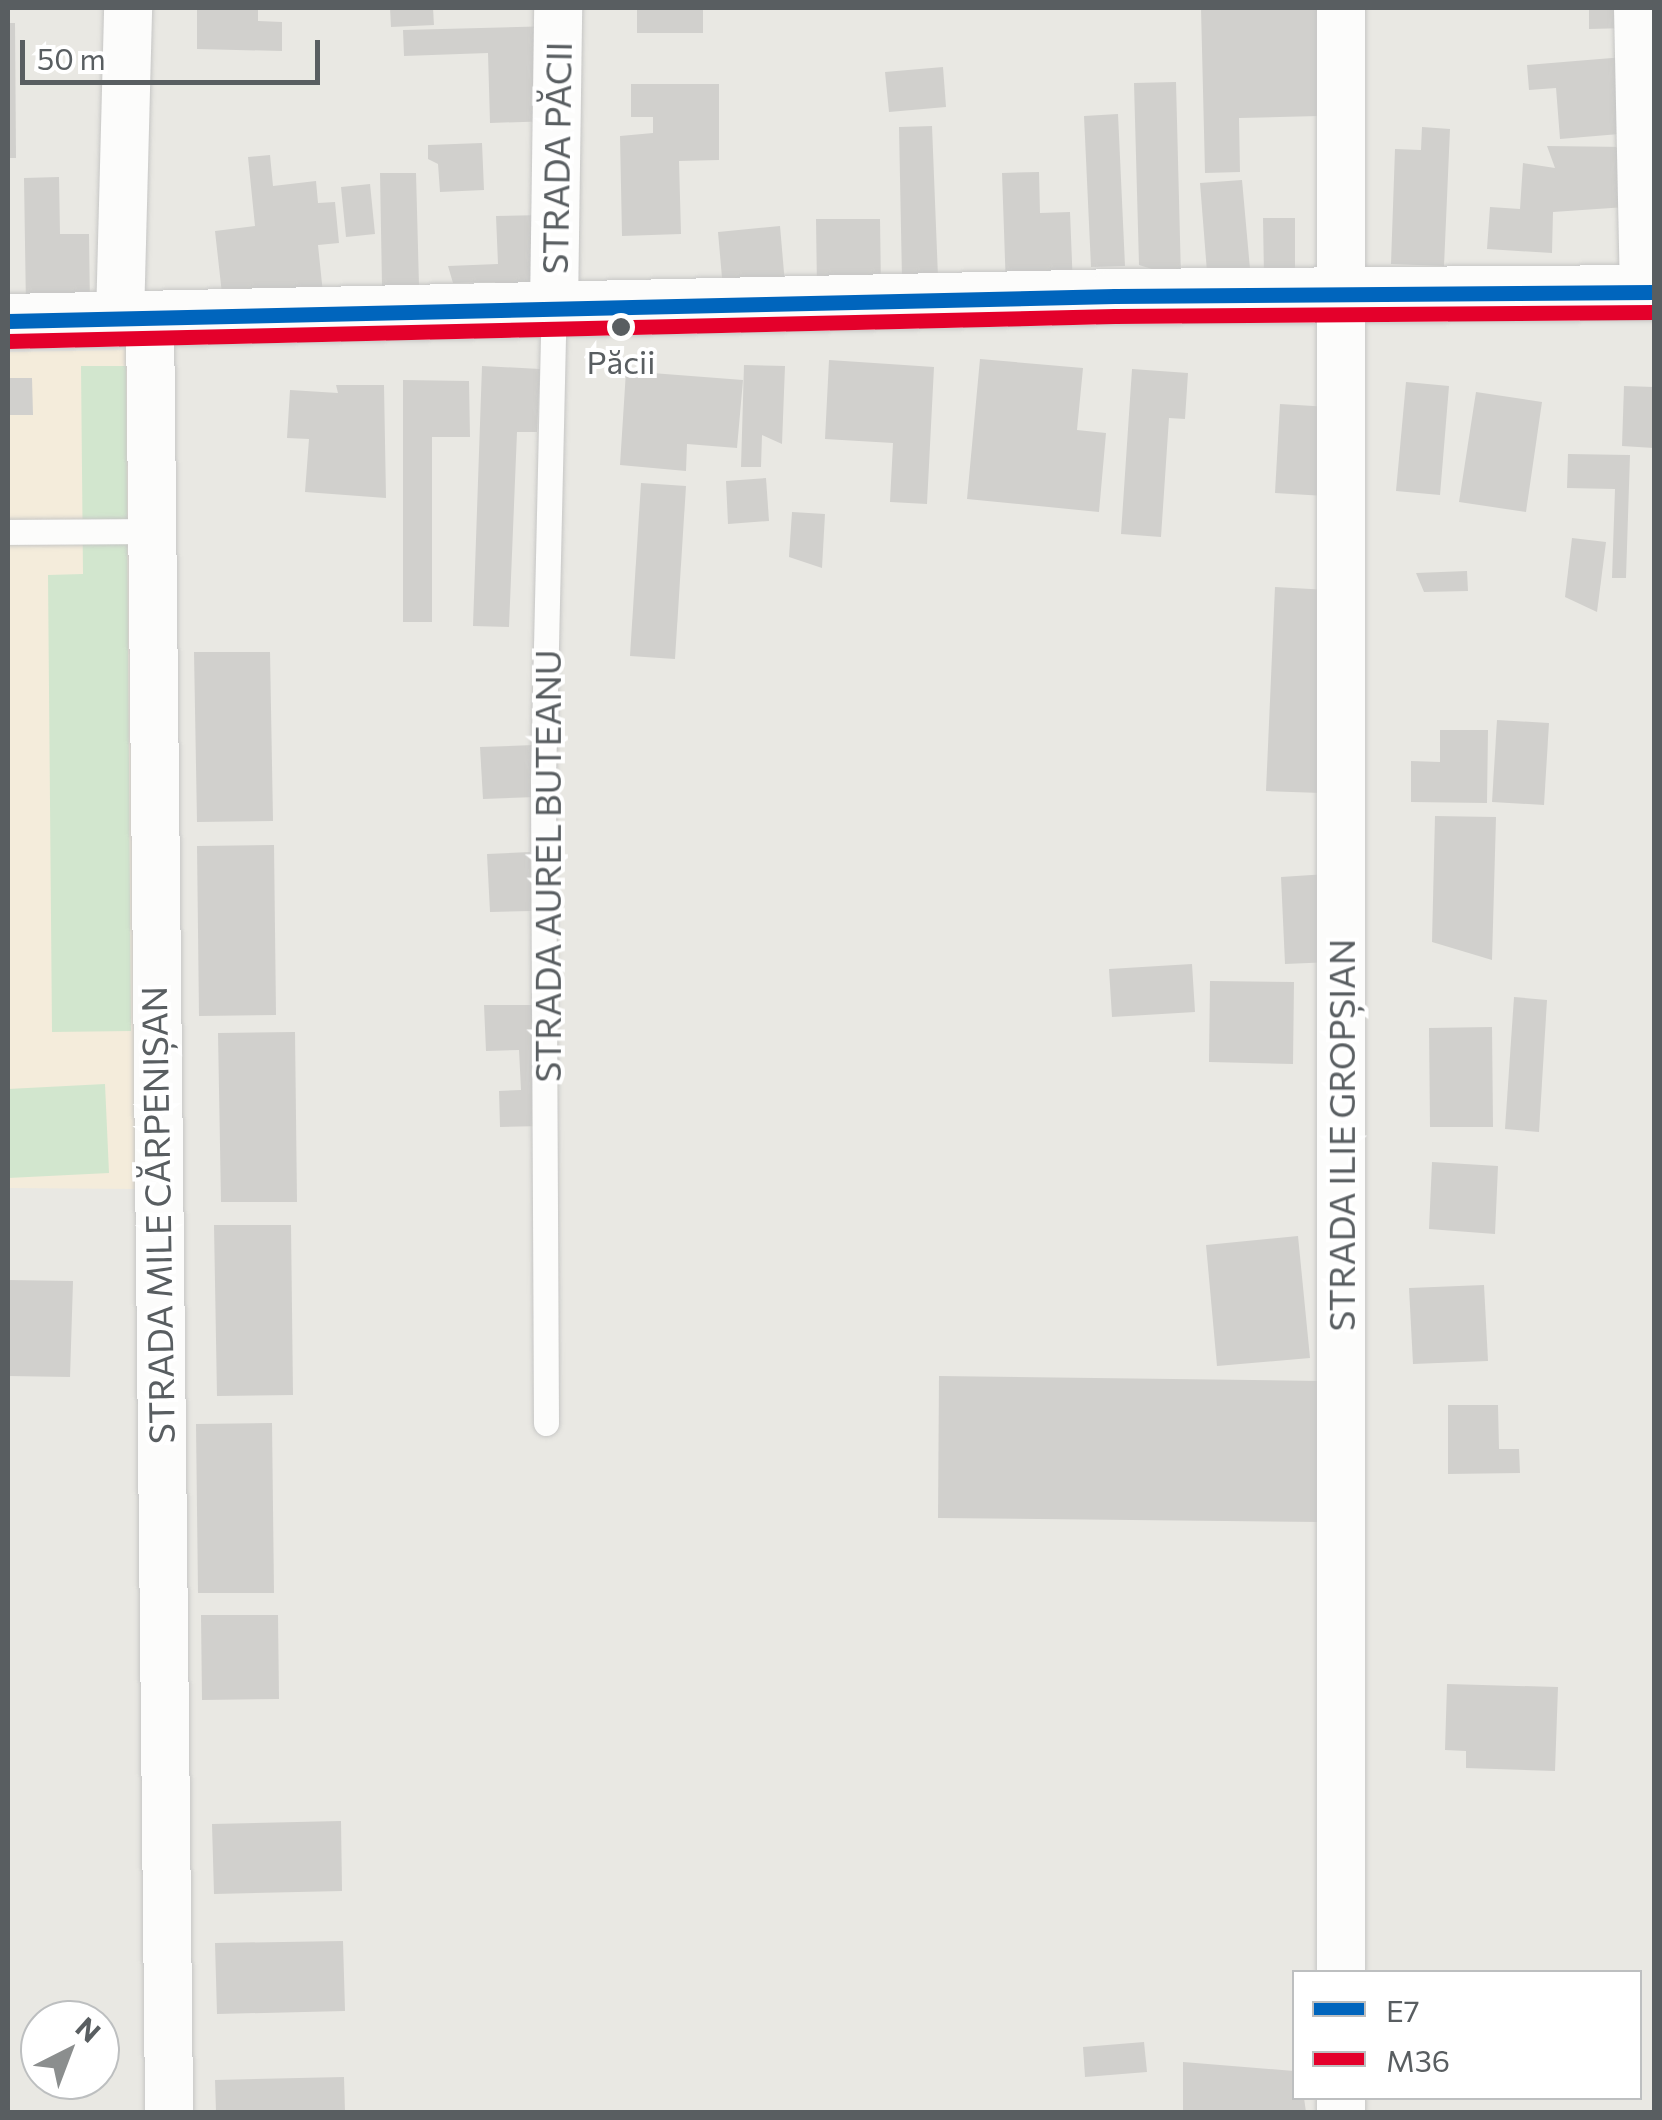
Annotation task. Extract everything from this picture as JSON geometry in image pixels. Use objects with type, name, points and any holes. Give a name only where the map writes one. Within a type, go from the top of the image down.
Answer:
[{"type":"main road","points":[[8,322],[554,309],[1649,292]]},
{"type":"street","name":"STRADA MILE CĂRPENIȘAN","points":[[128,8],[135,318],[148,531],[169,2112]]},
{"type":"street","name":"STRADA PĂCII","points":[[554,309],[558,8]]},
{"type":"street","name":"STRADA ILIE GROPȘIAN","points":[[1341,1970],[1342,8]]},
{"type":"street","points":[[1638,8],[1649,292]]},
{"type":"lane","name":"STRADA AUREL BUTEANU","points":[[546,1423],[543,778],[554,309]]},
{"type":"lane","points":[[8,532],[148,531]]},
{"type":"shaded area","points":[[128,350],[142,1189],[8,1188],[8,352]]},
{"type":"green space","points":[[81,366],[126,366],[131,1031],[52,1032],[48,575],[83,574]]},
{"type":"green space","points":[[105,1084],[109,1173],[8,1178],[8,1089]]},
{"type":"building","points":[[197,8],[258,8],[258,21],[282,22],[282,51],[197,49]]},
{"type":"building","points":[[390,8],[433,8],[434,25],[391,27]]},
{"type":"building","points":[[637,8],[703,8],[703,33],[637,33]]},
{"type":"building","points":[[1201,8],[1317,8],[1319,116],[1239,118],[1240,172],[1205,173]]},
{"type":"building","points":[[1589,8],[1629,8],[1628,28],[1589,29]]},
{"type":"building","points":[[8,23],[15,23],[16,158],[8,158]]},
{"type":"building","points":[[554,26],[553,121],[490,123],[488,53],[404,56],[403,30]]},
{"type":"building","points":[[1624,57],[1631,133],[1560,139],[1556,88],[1529,90],[1527,65]]},
{"type":"building","points":[[943,67],[946,107],[889,112],[885,72]]},
{"type":"building","points":[[1176,82],[1181,278],[1139,265],[1134,83]]},
{"type":"building","points":[[631,84],[719,84],[719,160],[679,161],[681,234],[622,236],[620,136],[653,133],[653,117],[631,117]]},
{"type":"building","points":[[1118,114],[1125,266],[1091,267],[1084,116]]},
{"type":"building","points":[[932,126],[938,277],[902,279],[899,127]]},
{"type":"building","points":[[1422,127],[1450,129],[1444,266],[1391,264],[1395,149],[1421,150]]},
{"type":"building","points":[[482,143],[484,190],[440,192],[438,164],[428,159],[428,145]]},
{"type":"building","points":[[1547,146],[1627,147],[1626,207],[1553,212],[1552,253],[1487,249],[1490,207],[1520,209],[1523,163],[1555,168]]},
{"type":"building","points":[[270,155],[273,186],[316,181],[318,203],[335,202],[339,243],[318,245],[324,303],[224,312],[215,231],[255,226],[248,157]]},
{"type":"building","points":[[1039,172],[1040,213],[1070,212],[1073,287],[1006,289],[1002,173]]},
{"type":"building","points":[[380,173],[416,173],[419,286],[382,286]]},
{"type":"building","points":[[59,177],[60,234],[89,234],[90,307],[26,308],[24,178]]},
{"type":"building","points":[[1242,180],[1250,269],[1207,272],[1200,183]]},
{"type":"building","points":[[370,184],[375,234],[346,237],[341,187]]},
{"type":"building","points":[[544,215],[547,294],[496,298],[495,282],[453,283],[448,266],[498,264],[496,216]]},
{"type":"building","points":[[1263,218],[1295,218],[1295,277],[1264,277]]},
{"type":"building","points":[[816,219],[880,219],[881,288],[817,289]]},
{"type":"building","points":[[780,226],[785,284],[723,289],[718,232]]},
{"type":"building","points":[[980,359],[1083,368],[1077,430],[1106,433],[1099,512],[967,499]]},
{"type":"building","points":[[829,360],[934,367],[927,504],[890,502],[893,443],[825,439]]},
{"type":"building","points":[[744,365],[785,366],[782,444],[762,435],[761,467],[741,467]]},
{"type":"building","points":[[482,366],[540,369],[537,432],[517,432],[509,627],[473,626]]},
{"type":"building","points":[[1132,369],[1188,373],[1185,419],[1169,418],[1161,537],[1121,534]]},
{"type":"building","points":[[626,371],[743,380],[737,448],[687,444],[686,471],[620,465]]},
{"type":"building","points":[[8,378],[32,378],[33,415],[8,415]]},
{"type":"building","points":[[403,380],[469,381],[470,437],[432,437],[432,622],[403,622]]},
{"type":"building","points":[[1406,382],[1449,386],[1440,495],[1396,491]]},
{"type":"building","points":[[336,385],[384,385],[386,498],[305,492],[309,439],[287,438],[290,390],[338,393]]},
{"type":"building","points":[[1624,386],[1654,387],[1654,448],[1622,446]]},
{"type":"building","points":[[1476,392],[1542,402],[1526,512],[1459,502]]},
{"type":"building","points":[[1280,404],[1330,407],[1325,496],[1275,493]]},
{"type":"building","points":[[1568,454],[1630,455],[1626,578],[1612,578],[1615,489],[1567,488]]},
{"type":"building","points":[[766,478],[769,521],[728,524],[726,481]]},
{"type":"building","points":[[641,483],[686,486],[675,659],[630,656]]},
{"type":"building","points":[[792,512],[825,514],[822,568],[789,557]]},
{"type":"building","points":[[1572,538],[1606,542],[1597,612],[1565,597]]},
{"type":"building","points":[[1467,571],[1468,591],[1424,592],[1416,573]]},
{"type":"building","points":[[1275,587],[1329,590],[1321,793],[1266,791]]},
{"type":"building","points":[[194,652],[270,652],[273,821],[197,822]]},
{"type":"building","points":[[1497,720],[1549,723],[1544,805],[1492,802]]},
{"type":"building","points":[[1440,730],[1488,730],[1487,803],[1411,802],[1411,761],[1440,762]]},
{"type":"building","points":[[534,745],[536,797],[483,799],[480,747]]},
{"type":"building","points":[[1435,816],[1496,817],[1492,960],[1432,942]]},
{"type":"building","points":[[274,845],[276,1015],[199,1016],[197,846]]},
{"type":"building","points":[[530,852],[532,911],[490,912],[487,854]]},
{"type":"building","points":[[1327,874],[1332,962],[1285,964],[1281,877]]},
{"type":"building","points":[[1192,964],[1195,1012],[1112,1017],[1109,969]]},
{"type":"building","points":[[1210,981],[1294,982],[1293,1064],[1209,1062]]},
{"type":"building","points":[[1514,997],[1547,1000],[1539,1132],[1505,1129]]},
{"type":"building","points":[[484,1005],[541,1005],[543,1126],[500,1127],[499,1091],[521,1090],[519,1050],[486,1051]]},
{"type":"building","points":[[1492,1027],[1493,1127],[1430,1127],[1429,1028]]},
{"type":"building","points":[[295,1032],[297,1202],[221,1202],[218,1033]]},
{"type":"building","points":[[1432,1162],[1498,1166],[1495,1234],[1429,1229]]},
{"type":"building","points":[[214,1225],[291,1225],[293,1395],[217,1396]]},
{"type":"building","points":[[1298,1236],[1310,1358],[1217,1366],[1206,1245]]},
{"type":"building","points":[[8,1280],[73,1281],[70,1377],[8,1376]]},
{"type":"building","points":[[1484,1285],[1488,1361],[1413,1364],[1409,1288]]},
{"type":"building","points":[[939,1376],[1321,1381],[1320,1522],[938,1518]]},
{"type":"building","points":[[1448,1405],[1498,1405],[1499,1449],[1519,1449],[1520,1473],[1448,1474]]},
{"type":"building","points":[[272,1423],[274,1593],[198,1593],[196,1424]]},
{"type":"building","points":[[201,1615],[278,1615],[279,1699],[202,1700]]},
{"type":"building","points":[[1447,1684],[1558,1687],[1555,1771],[1466,1768],[1466,1751],[1445,1750]]},
{"type":"building","points":[[341,1821],[342,1891],[214,1894],[212,1824]]},
{"type":"building","points":[[343,1941],[345,2011],[217,2014],[215,1943]]},
{"type":"building","points":[[1144,2042],[1147,2072],[1085,2077],[1083,2047]]},
{"type":"building","points":[[1183,2062],[1292,2071],[1292,2100],[1304,2100],[1306,2112],[1183,2112]]},
{"type":"building","points":[[344,2077],[345,2112],[216,2112],[215,2080]]},
{"type":"transit line","name":"E7","points":[[8,321],[1115,296],[1654,292]]},
{"type":"transit line","name":"M36","points":[[8,341],[1115,316],[1654,312]]},
{"type":"place","name":"Păcii","points":[[621,327]]}]
